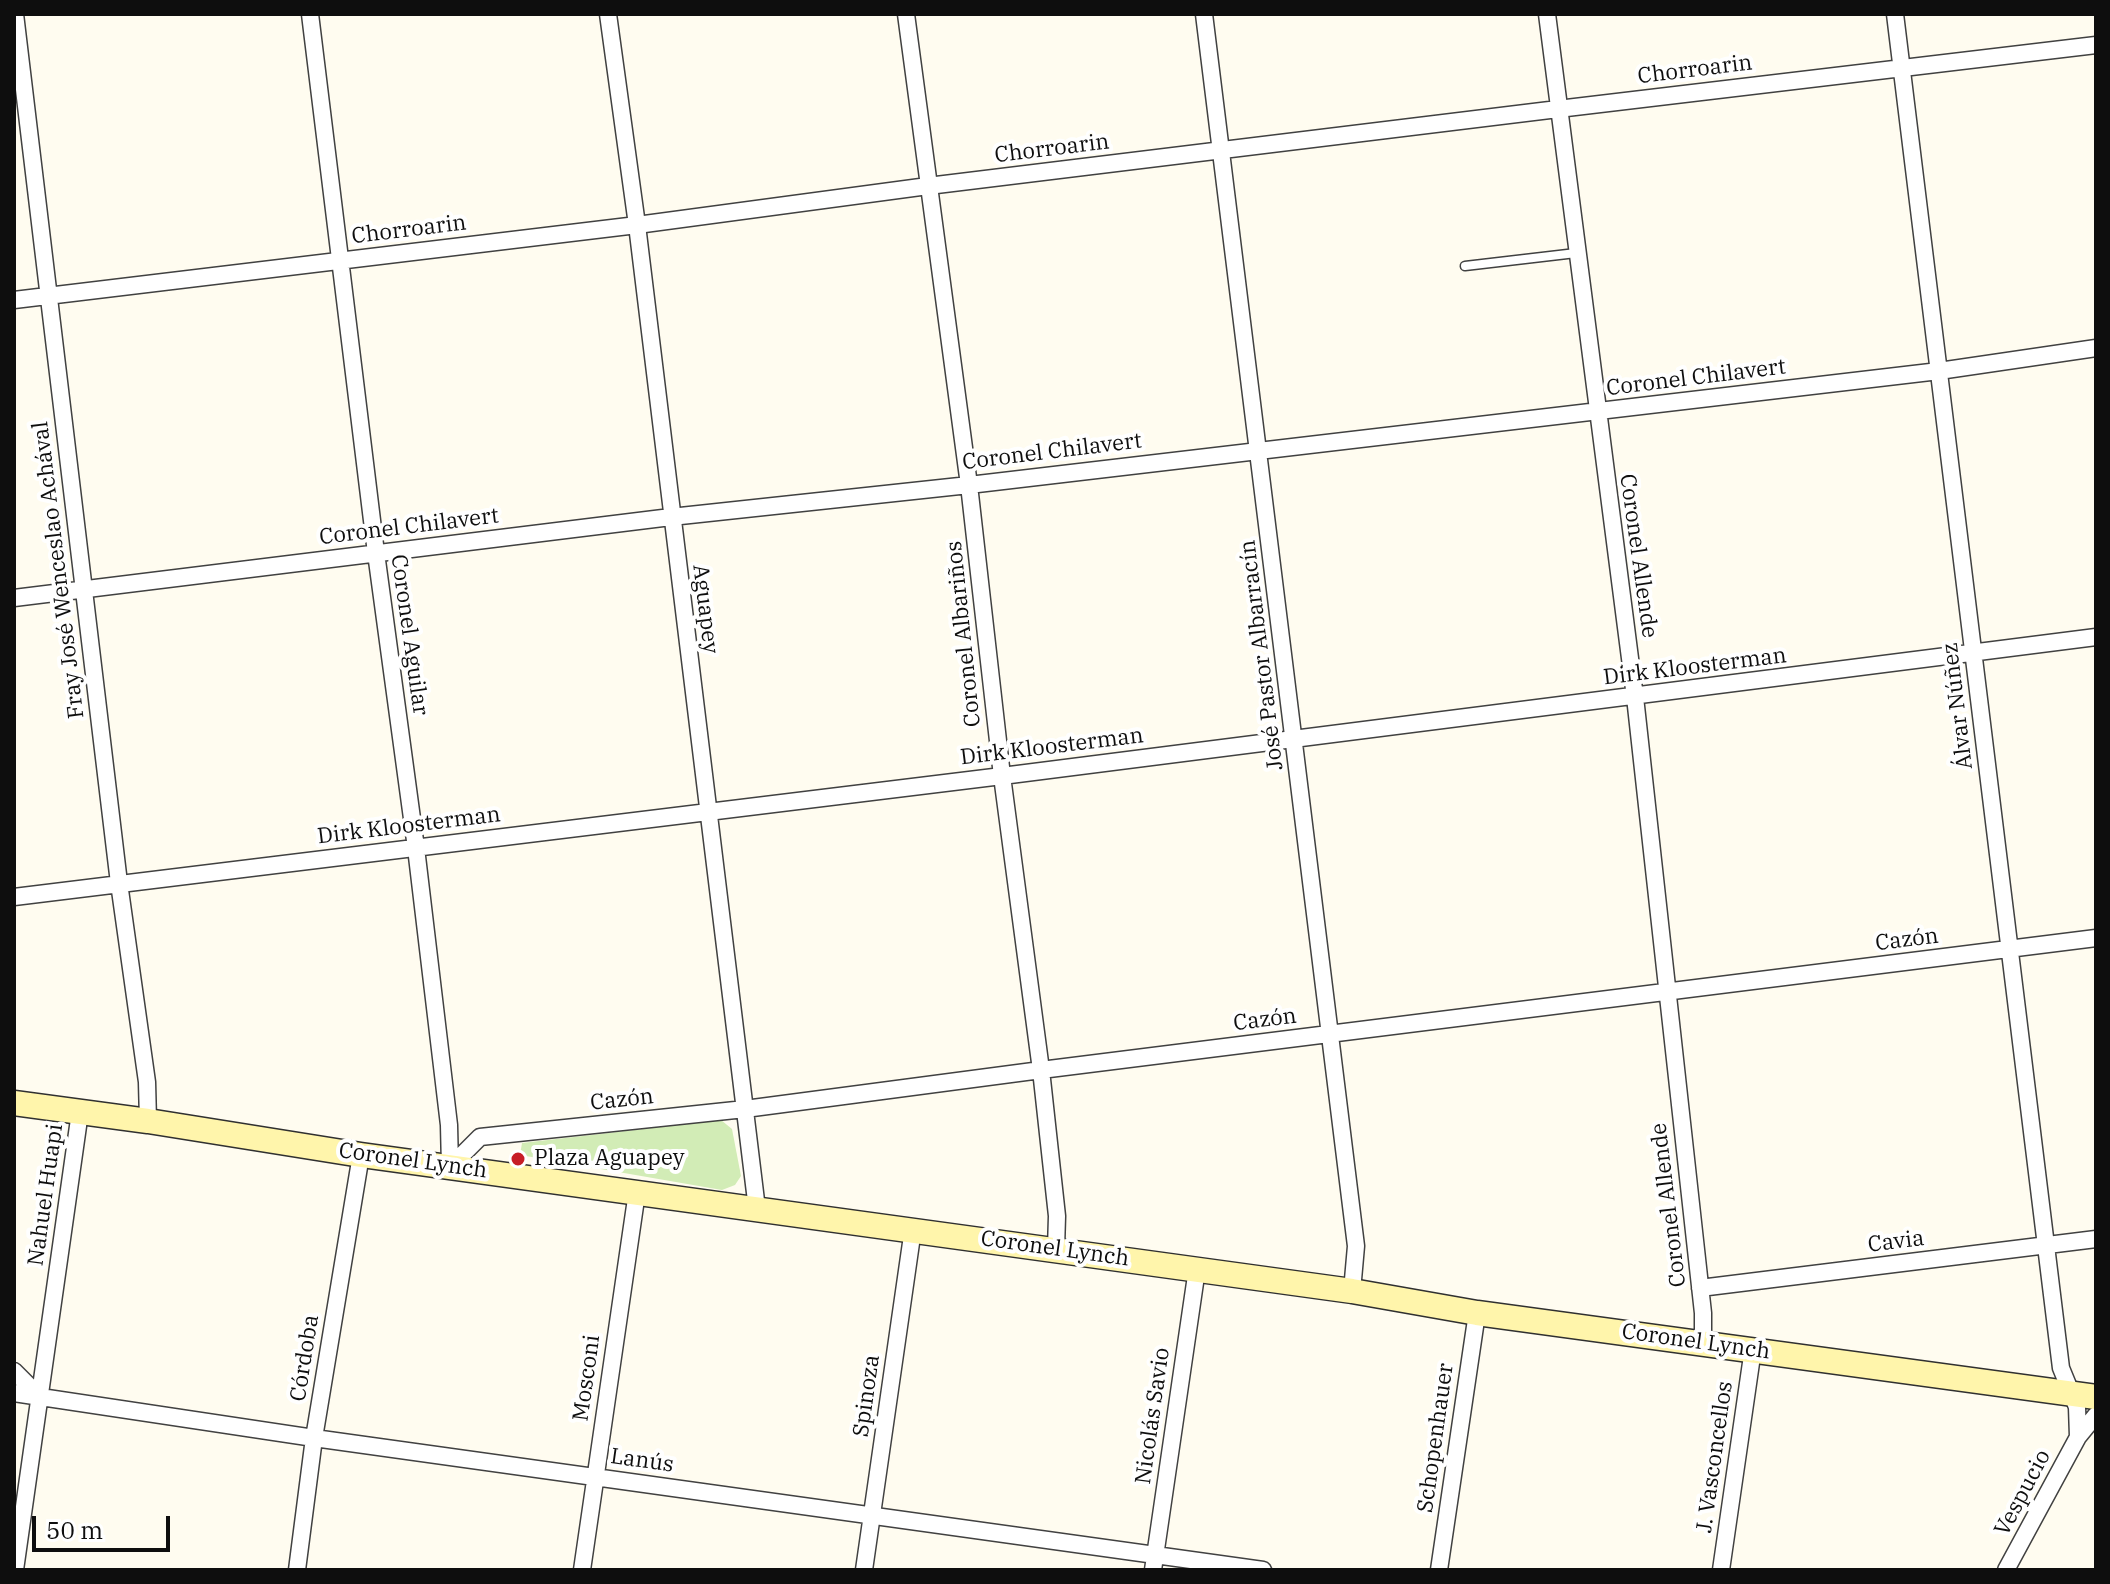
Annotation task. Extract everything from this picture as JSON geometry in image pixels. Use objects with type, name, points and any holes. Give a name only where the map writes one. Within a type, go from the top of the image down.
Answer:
[{"type":"street","name":"Fray José Wenceslao Achával","points":[[15,14],[119,883],[147,1082],[148,1121]]},
{"type":"street","name":"Coronel Aguilar","points":[[310,14],[376,553],[416,848],[449,1125],[450,1167]]},
{"type":"street","name":"Aguapey","points":[[608,14],[637,225],[757,1209]]},
{"type":"street","name":"Coronel Albariños","points":[[906,14],[969,485],[1002,776],[1041,1070],[1057,1216],[1056,1249]]},
{"type":"street","name":"José Pastor Albarracín","points":[[1204,14],[1356,1246],[1352,1291]]},
{"type":"street","name":"Coronel Allende","points":[[1547,14],[1635,697],[1703,1313],[1703,1342]]},
{"type":"street","name":"Álvar Núñez","points":[[1895,14],[2061,1368],[2070,1392]]},
{"type":"street","name":"Chorroarin","points":[[14,300],[2096,45]]},
{"type":"street","name":"Coronel Chilavert","points":[[14,598],[671,517],[1939,371],[2096,348]]},
{"type":"street","name":"Dirk Kloosterman","points":[[14,897],[1635,697],[2096,637]]},
{"type":"street","name":"Cazón","points":[[450,1167],[480,1137],[745,1109],[2096,938]]},
{"type":"street","name":"Coronel Lynch","points":[[14,1103],[361,1155],[1352,1291],[1477,1313],[2096,1397]]},
{"type":"street","name":"Nahuel Huapi","points":[[15,1570],[80,1112]]},
{"type":"street","name":"Córdoba","points":[[297,1570],[314,1438],[361,1155]]},
{"type":"street","name":"Mosconi","points":[[582,1570],[637,1192]]},
{"type":"street","name":"Spinoza","points":[[864,1570],[913,1229]]},
{"type":"street","name":"Cavia","points":[[1700,1288],[2096,1239]]},
{"type":"street","name":"Nicolás Savio","points":[[1154,1562],[1197,1269]]},
{"type":"street","name":"Schopenhauer","points":[[1439,1570],[1477,1313]]},
{"type":"street","name":"J. Vasconcellos","points":[[1721,1570],[1753,1349]]},
{"type":"street","points":[[14,1371],[40,1397]]},
{"type":"street","name":"Vespucio","points":[[2070,1392],[2077,1407],[2078,1437]]},
{"type":"street","name":"Lanús","points":[[14,1393],[871,1516],[1154,1562],[1263,1570]]},
{"type":"street","name":"Vespucio","points":[[2006,1570],[2078,1437],[2096,1415]]},
{"type":"lane","points":[[1465,266],[1576,253]]},
{"type":"green space","points":[[721,1120],[732,1129],[741,1176],[735,1185],[722,1190],[520,1155],[522,1143]]},
{"type":"place","name":"Plaza Aguapey","points":[[518,1159]]}]
